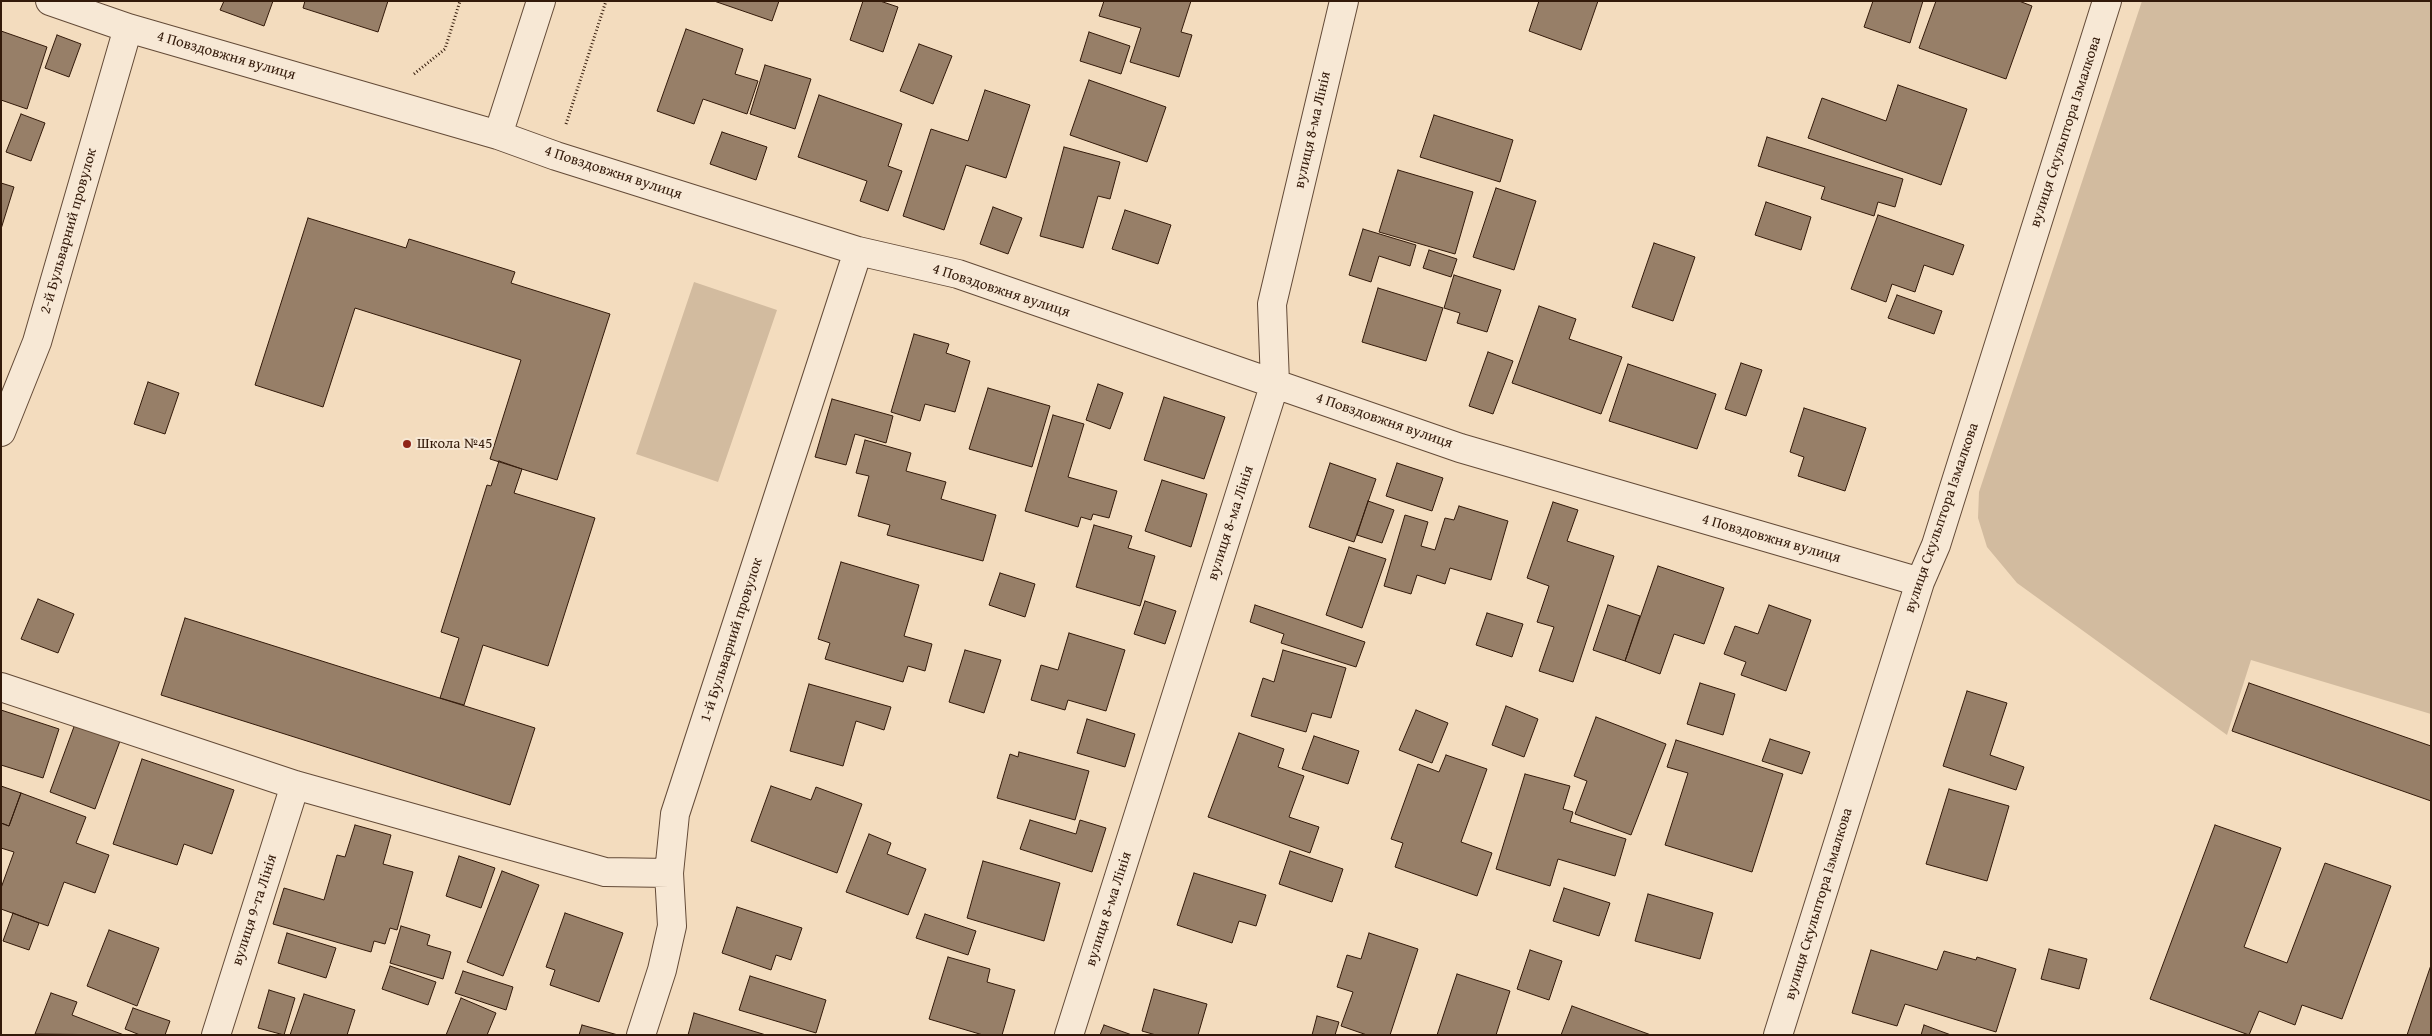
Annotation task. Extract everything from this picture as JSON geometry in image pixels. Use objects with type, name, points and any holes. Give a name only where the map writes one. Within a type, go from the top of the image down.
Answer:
[{"type":"street","name":"4 Повздовжня вулиця","points":[[50,1],[128,28],[498,135],[556,156],[858,251],[958,274],[1460,448],[1920,582]]},
{"type":"street","points":[[498,135],[541,1]]},
{"type":"street","name":"вулиця 8-ма Лінія","points":[[1069,1035],[1275,383],[1272,304],[1344,1]]},
{"type":"street","name":"вулиця Скульптора Ізмалкова","points":[[1778,1035],[1920,582],[1939,535],[2107,1]]},
{"type":"street","name":"2-й Бульварний провулок","points":[[1,432],[37,342],[128,28]]},
{"type":"street","name":"1-й Бульварний провулок","points":[[641,1035],[662,970],[672,926],[669,873],[675,814],[858,251]]},
{"type":"street","points":[[1,687],[295,785],[605,872],[669,873]]},
{"type":"street","name":"вулиця 9-та Лінія","points":[[216,1035],[295,785]]},
{"type":"path","points":[[382,102],[444,49],[460,1]]},
{"type":"path","points":[[556,156],[606,1]]},
{"type":"shaded area","points":[[2142,1],[2431,1],[2431,714],[2251,660],[2227,735],[2017,583],[1987,547],[1978,518],[1979,492]]},
{"type":"shaded area","points":[[694,282],[777,310],[718,482],[636,454]]},
{"type":"building","points":[[224,1],[273,1],[264,26],[220,10]]},
{"type":"building","points":[[305,1],[388,1],[378,32],[303,8]]},
{"type":"building","points":[[714,1],[779,1],[772,21]]},
{"type":"building","points":[[863,1],[880,1],[898,7],[883,52],[850,40]]},
{"type":"building","points":[[1104,1],[1191,1],[1181,32],[1192,35],[1179,77],[1130,62],[1141,28],[1099,16]]},
{"type":"building","points":[[1539,1],[1598,1],[1581,50],[1529,31]]},
{"type":"building","points":[[1873,1],[1923,1],[1910,43],[1864,27]]},
{"type":"building","points":[[1936,1],[2019,1],[2032,6],[2006,79],[1919,48]]},
{"type":"building","points":[[686,29],[743,49],[735,74],[758,81],[747,114],[703,99],[694,124],[657,111]]},
{"type":"building","points":[[1,31],[47,47],[27,109],[1,100]]},
{"type":"building","points":[[1089,32],[1130,46],[1121,74],[1080,61]]},
{"type":"building","points":[[57,35],[81,44],[69,77],[45,68]]},
{"type":"building","points":[[919,44],[952,56],[933,104],[900,91]]},
{"type":"building","points":[[765,65],[811,79],[795,129],[750,114]]},
{"type":"building","points":[[1089,80],[1166,107],[1147,162],[1070,135]]},
{"type":"building","points":[[1898,85],[1967,109],[1941,185],[1808,138],[1822,98],[1886,121]]},
{"type":"building","points":[[985,90],[1030,105],[1006,178],[966,165],[944,230],[903,216],[931,129],[968,141]]},
{"type":"building","points":[[819,95],[902,124],[888,166],[902,171],[888,211],[860,201],[867,181],[798,157]]},
{"type":"building","points":[[21,114],[45,123],[31,161],[6,152]]},
{"type":"building","points":[[1434,115],[1513,140],[1500,182],[1420,157]]},
{"type":"building","points":[[722,132],[767,147],[756,180],[710,164]]},
{"type":"building","points":[[1767,137],[1903,179],[1895,207],[1878,202],[1874,216],[1821,199],[1825,187],[1758,166]]},
{"type":"building","points":[[1064,147],[1120,162],[1110,199],[1098,196],[1083,248],[1040,236]]},
{"type":"building","points":[[1398,170],[1473,192],[1455,254],[1379,232]]},
{"type":"building","points":[[1,183],[14,187],[1,229]]},
{"type":"building","points":[[1496,188],[1536,201],[1514,270],[1473,257]]},
{"type":"building","points":[[1766,202],[1811,217],[1801,250],[1755,235]]},
{"type":"building","points":[[993,207],[1022,218],[1008,254],[980,244]]},
{"type":"building","points":[[1125,210],[1171,225],[1158,264],[1112,249]]},
{"type":"building","points":[[1878,215],[1964,245],[1953,275],[1924,265],[1915,292],[1892,284],[1886,302],[1851,289]]},
{"type":"building","points":[[308,218],[406,248],[409,239],[515,272],[511,283],[610,314],[557,480],[490,459],[521,360],[355,308],[323,407],[255,385]]},
{"type":"building","points":[[1363,229],[1416,245],[1410,266],[1379,256],[1371,282],[1349,275]]},
{"type":"building","points":[[1654,243],[1695,257],[1673,321],[1632,307]]},
{"type":"building","points":[[1429,250],[1457,259],[1451,277],[1423,268]]},
{"type":"building","points":[[1454,275],[1501,290],[1487,332],[1457,323],[1460,313],[1444,308]]},
{"type":"building","points":[[1378,288],[1443,308],[1426,361],[1362,342]]},
{"type":"building","points":[[1897,295],[1942,311],[1934,334],[1888,318]]},
{"type":"building","points":[[1539,306],[1576,319],[1569,339],[1622,357],[1601,414],[1512,383]]},
{"type":"building","points":[[914,334],[949,344],[946,353],[970,361],[955,412],[925,404],[920,421],[891,412]]},
{"type":"building","points":[[1488,352],[1513,361],[1493,414],[1469,406]]},
{"type":"building","points":[[1741,363],[1762,370],[1746,416],[1725,409]]},
{"type":"building","points":[[1628,364],[1716,394],[1697,449],[1609,421]]},
{"type":"building","points":[[148,382],[179,393],[165,434],[134,424]]},
{"type":"building","points":[[1098,384],[1123,393],[1110,429],[1086,420]]},
{"type":"building","points":[[988,388],[1050,406],[1032,467],[969,449]]},
{"type":"building","points":[[1164,397],[1225,417],[1204,479],[1144,460]]},
{"type":"building","points":[[832,399],[893,416],[886,443],[855,434],[846,465],[815,457]]},
{"type":"building","points":[[1804,408],[1866,428],[1845,491],[1798,476],[1804,457],[1790,452]]},
{"type":"building","points":[[1053,415],[1084,424],[1068,477],[1117,491],[1109,518],[1093,514],[1091,520],[1081,517],[1078,527],[1025,511]]},
{"type":"building","points":[[865,440],[911,453],[906,471],[946,482],[941,499],[996,515],[983,561],[887,535],[890,525],[858,516],[869,476],[856,473]]},
{"type":"building","points":[[499,461],[522,469],[514,493],[595,518],[548,666],[483,645],[464,705],[440,698],[459,638],[441,632],[487,485],[491,486]]},
{"type":"building","points":[[1330,463],[1376,479],[1354,542],[1309,527]]},
{"type":"building","points":[[1397,463],[1443,478],[1432,511],[1386,496]]},
{"type":"building","points":[[1162,480],[1207,494],[1191,547],[1145,531]]},
{"type":"building","points":[[1368,501],[1394,510],[1382,543],[1357,535]]},
{"type":"building","points":[[1553,502],[1578,510],[1567,541],[1614,556],[1573,682],[1539,671],[1554,627],[1537,622],[1549,586],[1527,578]]},
{"type":"building","points":[[1459,506],[1508,521],[1491,580],[1450,568],[1445,584],[1417,575],[1411,594],[1384,586],[1405,515],[1428,522],[1421,546],[1435,550],[1445,518],[1454,520]]},
{"type":"building","points":[[1094,525],[1132,536],[1128,548],[1155,556],[1140,606],[1076,587]]},
{"type":"building","points":[[1349,547],[1386,559],[1362,628],[1326,615]]},
{"type":"building","points":[[841,562],[919,585],[904,636],[932,644],[925,671],[908,666],[903,682],[825,659],[830,643],[818,639]]},
{"type":"building","points":[[1658,566],[1724,588],[1704,644],[1674,634],[1660,674],[1625,661]]},
{"type":"building","points":[[1000,573],[1035,584],[1025,617],[989,605]]},
{"type":"building","points":[[38,599],[74,614],[58,653],[21,639]]},
{"type":"building","points":[[1145,601],[1176,611],[1165,644],[1134,634]]},
{"type":"building","points":[[1255,605],[1365,642],[1356,667],[1281,643],[1284,634],[1250,622]]},
{"type":"building","points":[[1608,605],[1640,616],[1625,661],[1593,650]]},
{"type":"building","points":[[1769,605],[1811,620],[1786,691],[1741,675],[1746,662],[1724,654],[1735,626],[1758,634]]},
{"type":"building","points":[[1487,613],[1523,624],[1512,657],[1476,645]]},
{"type":"building","points":[[185,618],[535,728],[510,805],[161,695]]},
{"type":"building","points":[[1069,633],[1125,650],[1106,711],[1068,700],[1065,710],[1031,700],[1041,665],[1058,670]]},
{"type":"building","points":[[965,650],[1001,660],[984,713],[949,702]]},
{"type":"building","points":[[1283,650],[1346,668],[1331,718],[1312,713],[1306,732],[1251,716],[1263,678],[1274,682]]},
{"type":"building","points":[[1700,683],[1735,694],[1723,735],[1687,724]]},
{"type":"building","points":[[2249,683],[2431,746],[2431,801],[2232,731]]},
{"type":"building","points":[[809,684],[891,707],[884,730],[856,721],[843,766],[790,751]]},
{"type":"building","points":[[1967,691],[2007,703],[1990,755],[2024,767],[2016,790],[1943,766]]},
{"type":"building","points":[[1506,706],[1538,719],[1524,757],[1492,745]]},
{"type":"building","points":[[1,710],[59,729],[43,778],[1,765]]},
{"type":"building","points":[[1416,710],[1448,723],[1432,763],[1399,750]]},
{"type":"building","points":[[1596,717],[1666,744],[1631,835],[1575,814],[1587,781],[1574,776]]},
{"type":"building","points":[[1087,719],[1135,734],[1125,767],[1077,753]]},
{"type":"building","points":[[75,724],[120,741],[95,809],[50,792]]},
{"type":"building","points":[[1239,733],[1284,749],[1278,767],[1304,776],[1289,817],[1319,827],[1310,853],[1208,817]]},
{"type":"building","points":[[1314,736],[1359,751],[1348,784],[1302,769]]},
{"type":"building","points":[[1770,739],[1810,752],[1802,774],[1762,761]]},
{"type":"building","points":[[1676,740],[1783,774],[1752,872],[1665,845],[1688,773],[1667,767]]},
{"type":"building","points":[[1019,752],[1089,771],[1075,820],[997,798],[1010,754],[1018,757]]},
{"type":"building","points":[[1446,755],[1487,769],[1461,842],[1492,853],[1477,896],[1395,867],[1403,843],[1391,839],[1418,764],[1439,772]]},
{"type":"building","points":[[142,759],[234,790],[212,854],[184,844],[177,865],[113,844]]},
{"type":"building","points":[[1525,774],[1570,786],[1563,809],[1573,812],[1570,822],[1626,839],[1615,876],[1558,859],[1550,886],[1496,869]]},
{"type":"building","points":[[1,786],[21,793],[9,826],[1,823]]},
{"type":"building","points":[[771,786],[811,800],[816,787],[862,804],[837,873],[751,841]]},
{"type":"building","points":[[1949,789],[2009,806],[1987,881],[1926,864]]},
{"type":"building","points":[[21,793],[86,817],[76,843],[109,855],[95,893],[64,882],[48,926],[1,909],[1,888],[14,852],[1,848],[1,823],[9,826]]},
{"type":"building","points":[[1030,820],[1076,834],[1080,820],[1106,828],[1092,872],[1020,849]]},
{"type":"building","points":[[355,825],[391,835],[383,864],[413,872],[397,930],[390,928],[385,944],[374,941],[371,952],[273,924],[284,888],[324,900],[337,855],[345,857]]},
{"type":"building","points":[[2215,825],[2281,848],[2244,947],[2287,963],[2325,863],[2391,886],[2342,1019],[2302,1005],[2295,1025],[2259,1011],[2249,1035],[2150,999]]},
{"type":"building","points":[[869,834],[891,843],[887,854],[926,869],[908,915],[846,892]]},
{"type":"building","points":[[1290,851],[1343,869],[1332,902],[1279,884]]},
{"type":"building","points":[[459,856],[495,868],[481,908],[446,896]]},
{"type":"building","points":[[983,861],[1060,883],[1044,941],[967,918]]},
{"type":"building","points":[[502,871],[539,885],[503,976],[467,962]]},
{"type":"building","points":[[1194,873],[1266,895],[1256,926],[1239,921],[1232,943],[1177,925]]},
{"type":"building","points":[[1564,888],[1610,903],[1599,936],[1553,921]]},
{"type":"building","points":[[1648,894],[1713,913],[1700,959],[1635,941]]},
{"type":"building","points":[[737,907],[802,928],[791,960],[776,955],[771,970],[722,953]]},
{"type":"building","points":[[13,913],[39,923],[29,950],[3,941]]},
{"type":"building","points":[[565,913],[623,933],[599,1002],[550,985],[555,970],[546,967]]},
{"type":"building","points":[[925,914],[976,931],[968,955],[916,938]]},
{"type":"building","points":[[401,926],[430,935],[427,945],[451,952],[443,979],[390,963]]},
{"type":"building","points":[[109,930],[159,948],[137,1006],[87,986]]},
{"type":"building","points":[[287,933],[336,948],[326,978],[278,963]]},
{"type":"building","points":[[1369,933],[1418,949],[1390,1035],[1367,1035],[1341,1026],[1353,992],[1337,987],[1347,955],[1361,959]]},
{"type":"building","points":[[2049,949],[2087,959],[2079,989],[2041,979]]},
{"type":"building","points":[[1530,950],[1562,961],[1549,1000],[1517,989]]},
{"type":"building","points":[[1871,950],[1937,970],[1944,951],[1976,960],[1977,957],[2016,969],[1996,1032],[1905,1004],[1897,1026],[1852,1013]]},
{"type":"building","points":[[948,957],[990,969],[987,982],[1015,990],[1002,1035],[983,1035],[929,1019]]},
{"type":"building","points":[[2431,965],[2431,1035],[2407,1035]]},
{"type":"building","points":[[390,966],[436,982],[428,1005],[382,989]]},
{"type":"building","points":[[463,971],[513,987],[506,1010],[455,993]]},
{"type":"building","points":[[1457,974],[1510,991],[1496,1035],[1437,1035]]},
{"type":"building","points":[[750,976],[826,1000],[816,1033],[739,1010]]},
{"type":"building","points":[[1154,989],[1207,1004],[1198,1035],[1156,1035],[1142,1031]]},
{"type":"building","points":[[269,990],[295,998],[284,1035],[258,1028]]},
{"type":"building","points":[[51,993],[77,1002],[72,1015],[124,1035],[35,1034]]},
{"type":"building","points":[[304,994],[355,1010],[347,1035],[290,1035]]},
{"type":"building","points":[[461,998],[496,1013],[487,1035],[446,1035]]},
{"type":"building","points":[[1572,1006],[1651,1035],[1561,1035]]},
{"type":"building","points":[[133,1008],[170,1021],[165,1035],[140,1035],[125,1029]]},
{"type":"building","points":[[694,1013],[766,1035],[688,1035]]},
{"type":"building","points":[[1317,1016],[1339,1022],[1335,1035],[1312,1035]]},
{"type":"building","points":[[582,1025],[618,1035],[579,1035]]},
{"type":"building","points":[[1104,1025],[1132,1035],[1100,1035]]},
{"type":"building","points":[[1924,1025],[1951,1035],[1921,1035]]},
{"type":"place","name":"Школа №45","points":[[407,444]]}]
